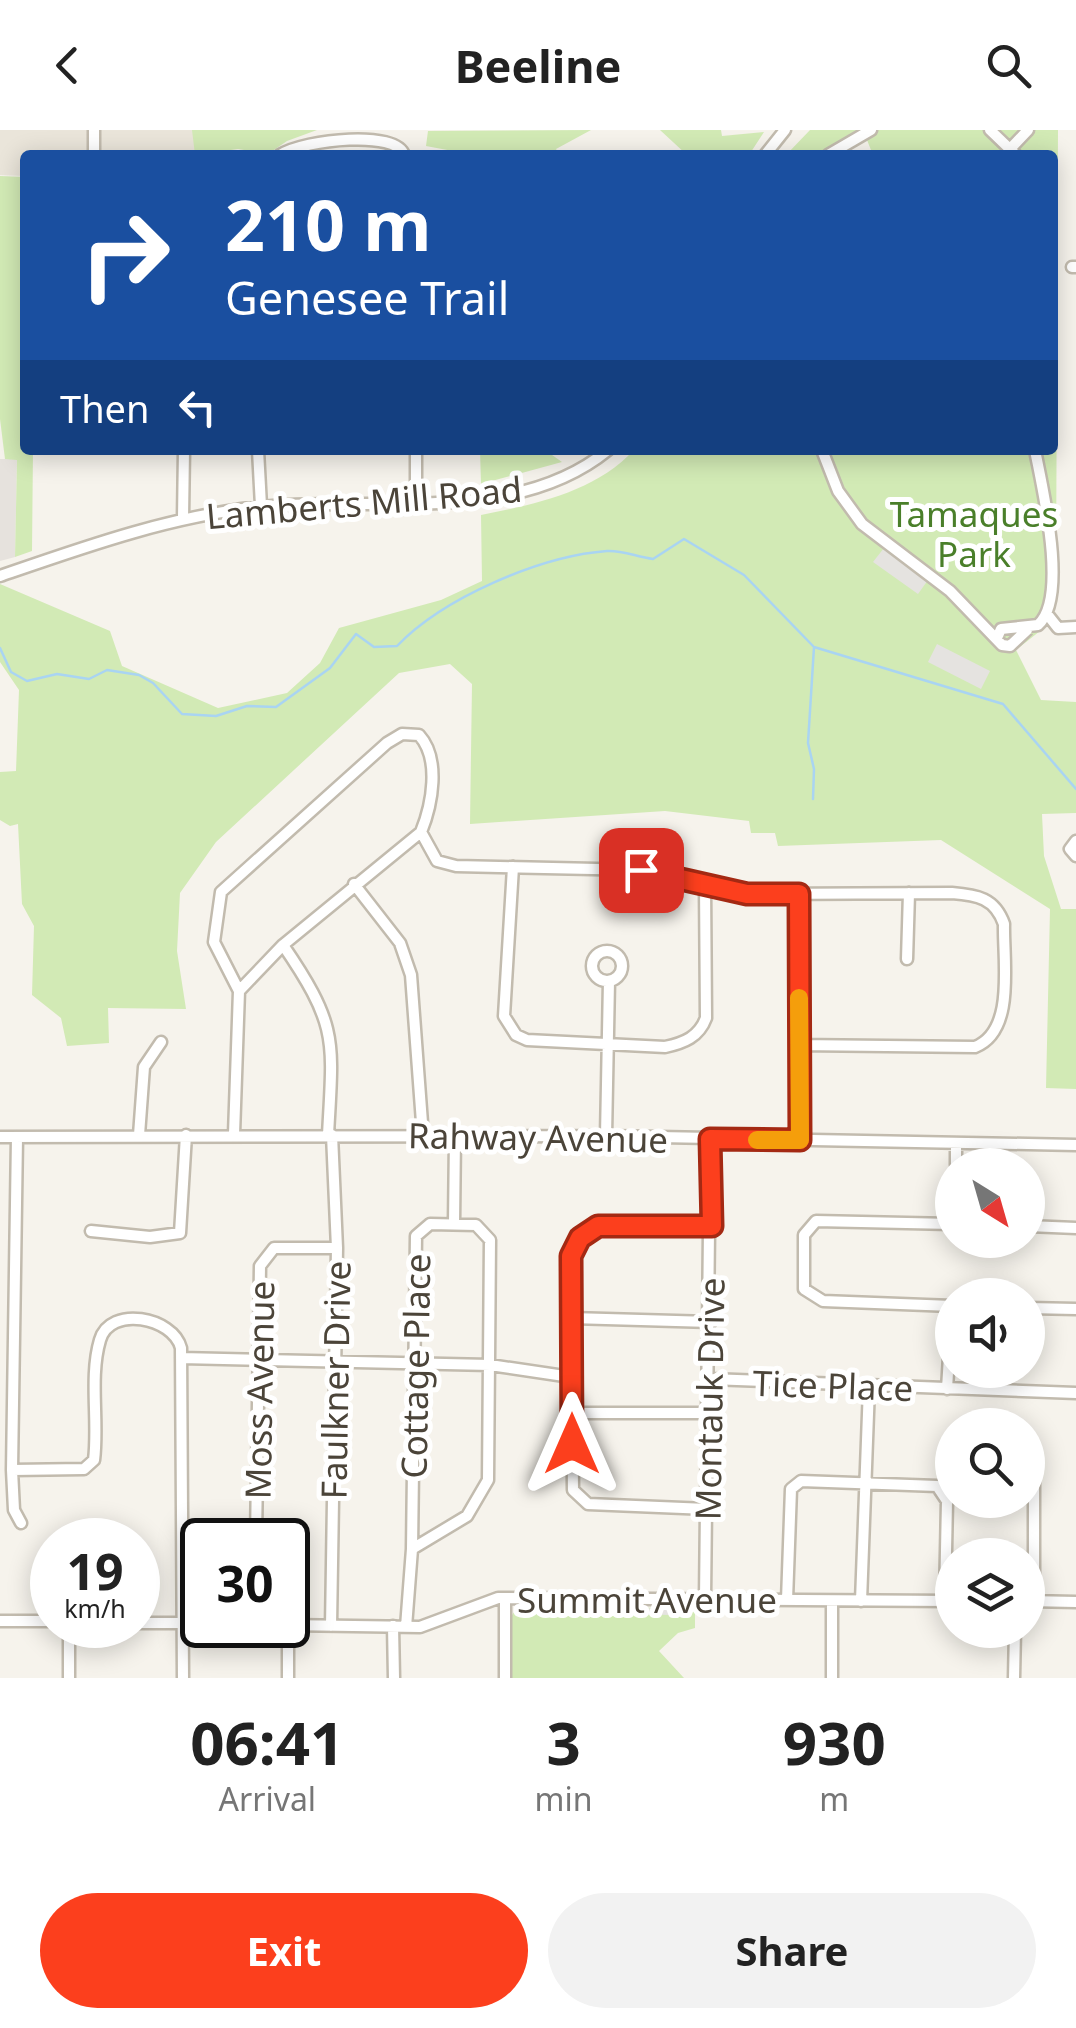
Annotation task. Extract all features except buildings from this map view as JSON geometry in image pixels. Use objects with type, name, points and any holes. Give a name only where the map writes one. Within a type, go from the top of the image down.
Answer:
[{"type":"street","points":[[837,150],[872,130]]},
{"type":"street","points":[[990,130],[1011,150]]},
{"type":"street","points":[[293,150],[331,135],[387,132],[398,139],[402,150]]},
{"type":"street","points":[[183,518],[184,455]]},
{"type":"street","points":[[258,455],[261,506]]},
{"type":"street","points":[[416,455],[416,501]]},
{"type":"street","name":"Lamberts Mill Road","points":[[0,576],[183,518],[261,506],[416,501],[522,492],[578,471],[601,455]]},
{"type":"street","points":[[824,455],[838,492],[862,524],[950,590],[1008,646],[1047,614]]},
{"type":"street","points":[[1036,455],[1049,525],[1047,614],[1055,626],[1076,627]]},
{"type":"street","points":[[234,1134],[239,992],[214,942],[222,892],[333,788],[402,734],[419,735],[432,765],[430,800],[421,832],[284,945],[239,992]]},
{"type":"street","points":[[421,832],[437,862],[641,870],[747,894],[979,895],[1000,914],[1004,924],[1002,1010],[994,1034],[975,1047],[798,1046]]},
{"type":"street","points":[[1076,841],[1070,849],[1076,856]]},
{"type":"street","points":[[513,867],[504,1016],[509,1028],[527,1040],[665,1046],[680,1044],[702,1030],[706,1018],[705,884]]},
{"type":"street","points":[[354,884],[393,931],[411,974],[423,1136]]},
{"type":"street","points":[[907,958],[909,893]]},
{"type":"street","points":[[799,894],[800,1140]]},
{"type":"street","name":"Faulkner Drive","points":[[284,945],[327,1018],[333,1048],[330,1135],[336,1248],[336,1362],[331,1626]]},
{"type":"street","points":[[606,1136],[609,981]]},
{"type":"street","points":[[139,1135],[144,1067],[160,1042]]},
{"type":"street","points":[[91,1232],[150,1237],[180,1233],[186,1135]]},
{"type":"street","name":"Cottage Place","points":[[406,1626],[412,1549],[416,1236],[430,1224],[454,1223],[455,1136]]},
{"type":"street","name":"Rahway Avenue","points":[[0,1137],[606,1136],[1076,1144]]},
{"type":"street","points":[[17,1137],[12,1470],[14,1510],[20,1523]]},
{"type":"street","name":"Montauk Drive","points":[[705,1599],[710,1139]]},
{"type":"street","points":[[956,1143],[956,1148]]},
{"type":"street","points":[[935,1224],[816,1221],[804,1235],[804,1289],[823,1301],[935,1305]]},
{"type":"street","points":[[412,1549],[467,1516],[484,1495],[488,1480],[488,1234],[476,1225],[454,1223]]},
{"type":"street","points":[[707,1510],[600,1506],[580,1501],[572,1490],[571,1256],[588,1230],[598,1226],[712,1226]]},
{"type":"street","points":[[1045,1227],[1076,1228]]},
{"type":"street","name":"Moss Avenue","points":[[256,1518],[259,1273],[266,1254],[282,1246],[336,1248]]},
{"type":"street","points":[[1045,1309],[1076,1310]]},
{"type":"street","points":[[571,1318],[710,1322]]},
{"type":"street","points":[[12,1470],[90,1466],[95,1453],[100,1336],[112,1324],[161,1323],[180,1341],[182,1518]]},
{"type":"street","points":[[181,1358],[490,1365],[571,1377]]},
{"type":"street","points":[[0,1366],[13,1366]]},
{"type":"street","name":"Tice Place","points":[[710,1380],[1076,1392]]},
{"type":"street","points":[[861,1601],[869,1387]]},
{"type":"street","name":"Tice Place","points":[[572,1412],[708,1413]]},
{"type":"street","points":[[787,1600],[792,1485],[800,1480],[928,1483],[944,1494],[946,1538]]},
{"type":"street","points":[[505,1599],[505,1678]]},
{"type":"street","name":"Summit Avenue","points":[[310,1626],[436,1624],[505,1599],[935,1601]]},
{"type":"street","points":[[832,1601],[832,1678]]},
{"type":"street","points":[[1045,1601],[1076,1602]]},
{"type":"street","points":[[0,1621],[30,1622]]},
{"type":"street","points":[[393,1626],[394,1678]]},
{"type":"street","points":[[68,1678],[69,1648]]},
{"type":"street","points":[[182,1648],[183,1678]]},
{"type":"street","points":[[288,1648],[288,1678]]},
{"type":"street","points":[[1014,1678],[1015,1648]]},
{"type":"shaded area","points":[[0,130],[195,130],[197,150],[20,150],[20,176],[0,175]]},
{"type":"shaded area","points":[[0,459],[17,459],[15,557],[0,561]]},
{"type":"shaded area","points":[[884,548],[928,580],[918,594],[873,562]]},
{"type":"shaded area","points":[[937,644],[990,671],[981,689],[928,662]]},
{"type":"shaded area","points":[[602,1607],[675,1609],[675,1615],[602,1614]]},
{"type":"green space","points":[[192,130],[317,130],[274,150],[194,150]]},
{"type":"green space","points":[[591,130],[557,150],[447,150],[426,146],[428,131]]},
{"type":"green space","points":[[660,130],[721,130],[722,136],[764,132],[752,150],[682,150]]},
{"type":"green space","points":[[810,130],[861,130],[838,150],[791,150]]},
{"type":"green space","points":[[863,130],[1058,130],[1058,150],[871,150]]},
{"type":"green space","points":[[0,176],[20,177],[20,455],[33,455],[32,551],[15,557],[17,460],[5,459],[0,419]]},
{"type":"green space","points":[[480,455],[552,455],[562,462],[481,484]]},
{"type":"green space","name":"Tamaques Park","points":[[628,455],[1057,455],[1056,575],[1040,631],[1016,650],[1041,700],[1076,702],[1076,813],[1042,814],[1044,856],[1061,909],[1076,909],[1076,1089],[1046,1088],[1050,909],[941,840],[778,846],[775,833],[751,833],[749,821],[665,811],[470,824],[472,684],[450,664],[399,673],[216,842],[180,893],[177,951],[186,1009],[108,1008],[109,1043],[67,1046],[61,1018],[32,995],[34,926],[22,904],[18,824],[10,826],[0,820],[0,772],[16,771],[19,690],[0,662],[0,584],[110,631],[122,666],[218,708],[287,693],[320,663],[339,628],[441,600],[482,581],[481,515],[564,494]]},
{"type":"green space","points":[[518,1607],[695,1608],[695,1628],[678,1633],[659,1651],[684,1678],[512,1678],[512,1615]]},
{"type":"waterway","points":[[0,648],[11,672],[27,681],[57,674],[89,679],[107,670],[139,675],[153,683],[182,714],[216,716],[247,706],[276,707],[330,668],[356,634],[374,647],[397,646],[416,628],[466,596],[523,571],[552,561],[607,551],[653,559],[684,539],[744,575],[814,647],[1003,704],[1076,789]]},
{"type":"waterway","points":[[813,799],[814,769],[808,743],[814,647]]},
{"type":"slow traffic","points":[[757,1140],[800,1140],[799,998]]},
{"type":"route","points":[[572,1444],[574,1246],[588,1230],[598,1226],[712,1226],[710,1139],[800,1140],[799,894],[747,894],[641,870]]}]
